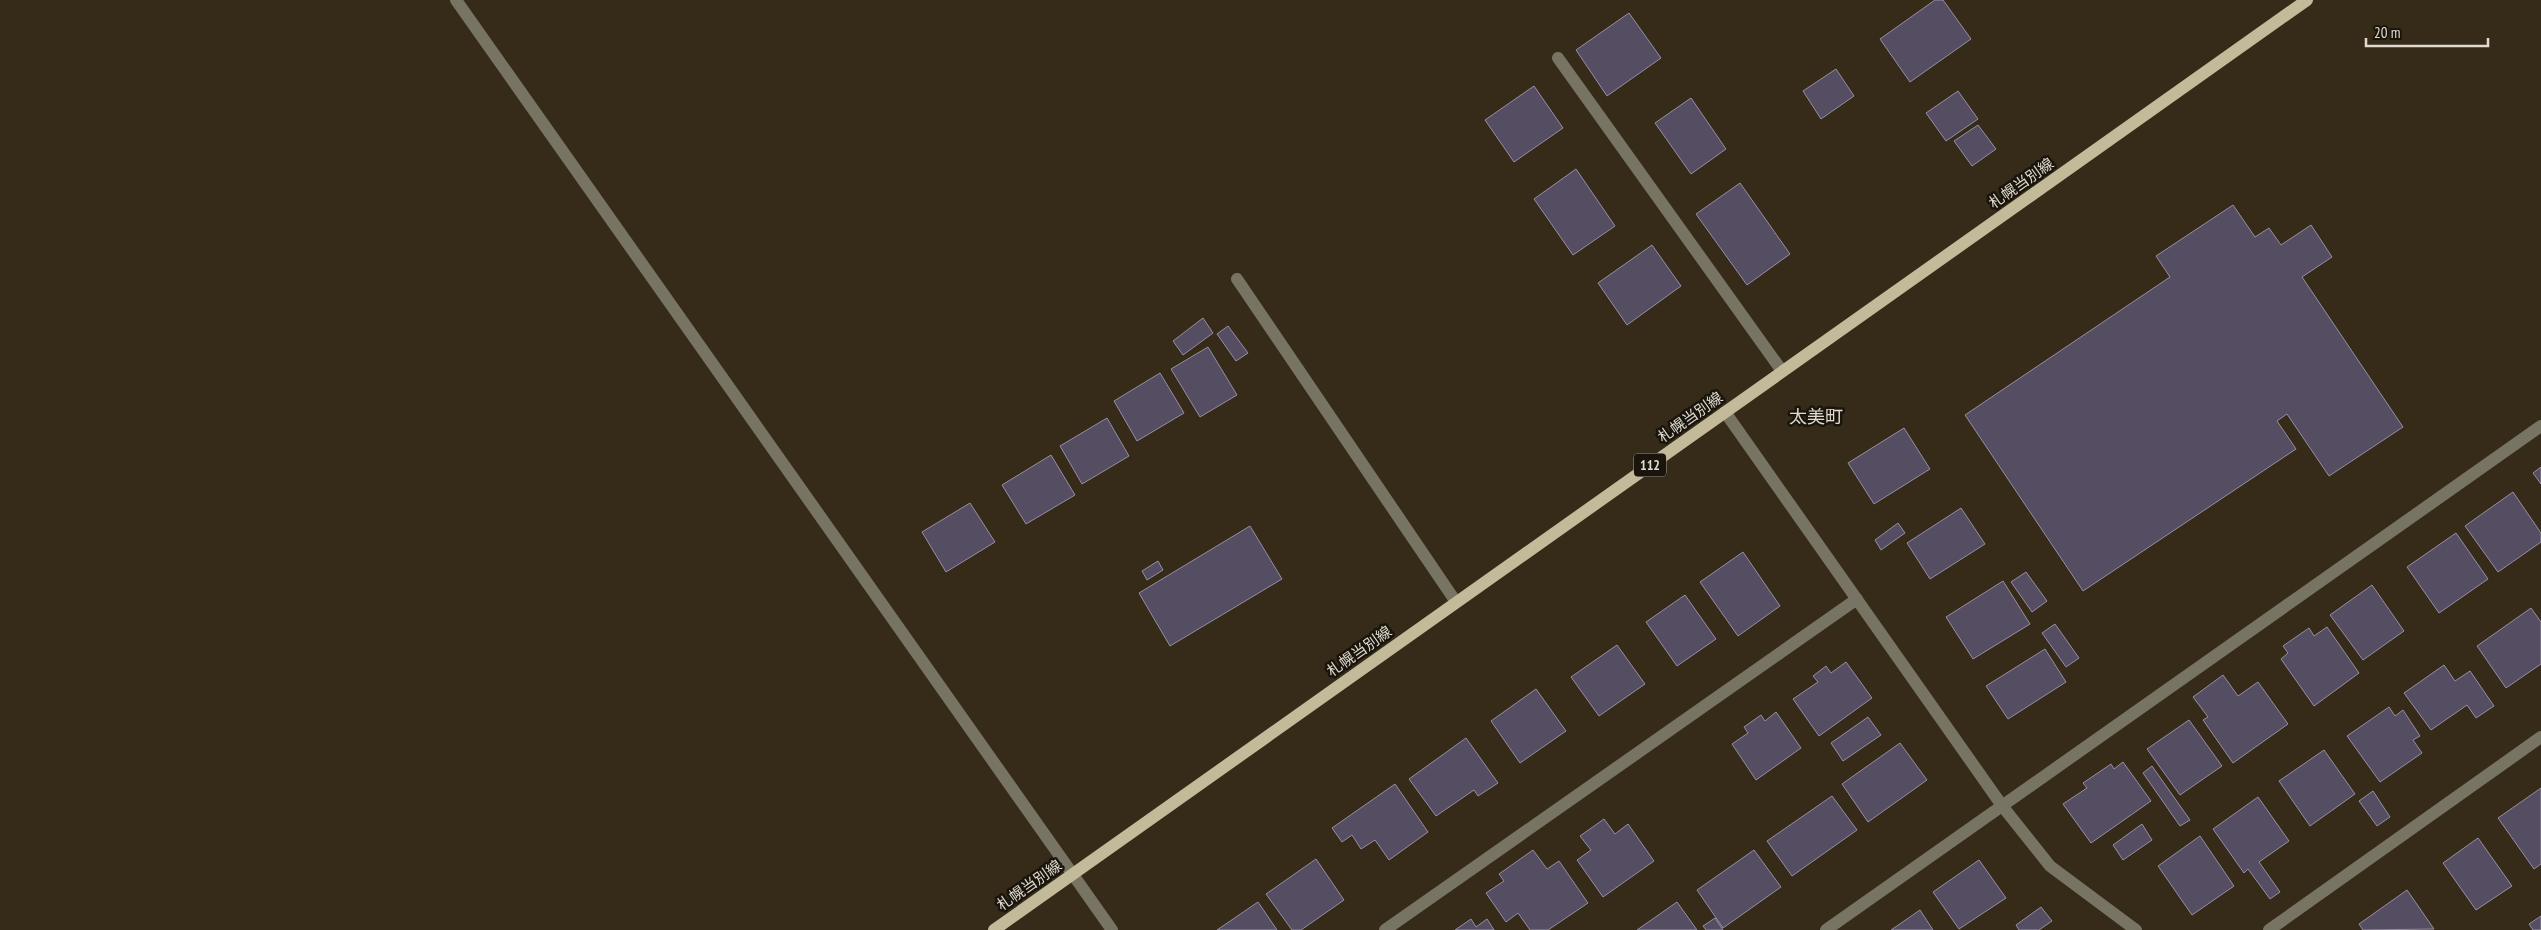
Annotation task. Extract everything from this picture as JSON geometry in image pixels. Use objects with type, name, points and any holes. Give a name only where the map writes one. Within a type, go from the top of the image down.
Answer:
[{"type":"main road","name":"札幌当別線","points":[[994,930],[2307,0]]},
{"type":"street","points":[[456,0],[1112,930]]},
{"type":"street","points":[[1558,58],[1782,371]]},
{"type":"street","points":[[1237,279],[1456,602]]},
{"type":"street","points":[[1725,412],[2003,807],[2050,866],[2136,930]]},
{"type":"street","points":[[1826,930],[2541,426]]},
{"type":"street","points":[[1385,930],[1857,599]]},
{"type":"street","points":[[2269,930],[2541,737]]},
{"type":"building","points":[[1935,0],[1943,0],[1971,39],[1910,82],[1880,39]]},
{"type":"building","points":[[1629,13],[1661,58],[1607,96],[1576,50]]},
{"type":"building","points":[[1836,69],[1854,96],[1821,119],[1803,91]]},
{"type":"building","points":[[1534,86],[1563,128],[1514,162],[1485,120]]},
{"type":"building","points":[[1958,91],[1978,119],[1946,141],[1926,113]]},
{"type":"building","points":[[1691,98],[1726,149],[1691,174],[1655,123]]},
{"type":"building","points":[[1978,125],[1996,149],[1972,166],[1954,141]]},
{"type":"building","points":[[1576,169],[1615,226],[1573,255],[1534,199]]},
{"type":"building","points":[[1740,183],[1790,254],[1747,285],[1696,214]]},
{"type":"building","points":[[2233,205],[2255,237],[2269,228],[2281,245],[2311,225],[2332,257],[2302,277],[2403,427],[2329,476],[2287,414],[2277,421],[2296,449],[2083,591],[1965,415],[2170,277],[2156,256]]},
{"type":"building","points":[[1652,245],[1681,286],[1627,325],[1598,283]]},
{"type":"building","points":[[1203,318],[1213,333],[1183,355],[1173,341]]},
{"type":"building","points":[[1228,326],[1248,353],[1236,361],[1217,334]]},
{"type":"building","points":[[1208,347],[1237,395],[1200,417],[1171,369]]},
{"type":"building","points":[[1160,373],[1184,413],[1137,441],[1114,401]]},
{"type":"building","points":[[1107,418],[1129,456],[1082,484],[1060,446]]},
{"type":"building","points":[[1904,428],[1930,469],[1874,504],[1848,463]]},
{"type":"building","points":[[1051,455],[1075,495],[1026,524],[1002,485]]},
{"type":"building","points":[[2541,467],[2541,484],[2533,473]]},
{"type":"building","points":[[2513,492],[2541,533],[2541,542],[2498,572],[2465,526]]},
{"type":"building","points":[[970,503],[995,542],[946,572],[922,532]]},
{"type":"building","points":[[1961,508],[1985,544],[1930,579],[1907,543]]},
{"type":"building","points":[[1898,523],[1905,533],[1881,550],[1875,540]]},
{"type":"building","points":[[1250,526],[1282,579],[1170,646],[1139,593]]},
{"type":"building","points":[[2456,533],[2488,579],[2439,613],[2407,567]]},
{"type":"building","points":[[1743,552],[1780,606],[1738,636],[1700,582]]},
{"type":"building","points":[[1158,561],[1163,570],[1147,580],[1142,571]]},
{"type":"building","points":[[2026,572],[2047,601],[2032,612],[2011,582]]},
{"type":"building","points":[[2003,581],[2030,624],[1973,659],[1946,617]]},
{"type":"building","points":[[2372,585],[2404,631],[2363,660],[2330,615]]},
{"type":"building","points":[[1685,595],[1716,639],[1677,666],[1646,622]]},
{"type":"building","points":[[2531,608],[2541,622],[2541,664],[2506,688],[2477,646]]},
{"type":"building","points":[[2055,624],[2079,658],[2066,667],[2042,633]]},
{"type":"building","points":[[2327,627],[2359,673],[2314,706],[2281,659],[2288,653],[2283,646],[2309,628],[2314,636]]},
{"type":"building","points":[[1617,645],[1645,684],[1599,716],[1571,677]]},
{"type":"building","points":[[2045,649],[2066,682],[2008,719],[1986,686]]},
{"type":"building","points":[[1846,662],[1872,698],[1819,736],[1793,699],[1818,682],[1813,676],[1826,666],[1831,673]]},
{"type":"building","points":[[2444,665],[2455,681],[2470,671],[2494,706],[2476,718],[2467,705],[2431,730],[2404,693]]},
{"type":"building","points":[[2223,675],[2238,696],[2258,682],[2288,724],[2233,763],[2203,720],[2208,717],[2193,697]]},
{"type":"building","points":[[1536,689],[1566,731],[1520,763],[1491,721]]},
{"type":"building","points":[[2389,707],[2395,716],[2403,710],[2420,736],[2413,740],[2422,753],[2380,782],[2347,736]]},
{"type":"building","points":[[1776,712],[1801,748],[1756,780],[1732,744],[1748,733],[1744,727],[1761,715],[1765,721]]},
{"type":"building","points":[[1868,717],[1881,735],[1843,761],[1831,743]]},
{"type":"building","points":[[2189,720],[2222,766],[2180,795],[2147,749]]},
{"type":"building","points":[[1466,738],[1498,783],[1478,796],[1474,790],[1436,816],[1409,779]]},
{"type":"building","points":[[1900,743],[1927,780],[1868,822],[1842,784]]},
{"type":"building","points":[[2324,750],[2355,794],[2310,826],[2279,781]]},
{"type":"building","points":[[2123,762],[2151,801],[2091,843],[2063,804],[2087,788],[2083,783],[2111,764],[2114,769]]},
{"type":"building","points":[[2152,766],[2190,820],[2180,826],[2143,773]]},
{"type":"building","points":[[1395,784],[1428,832],[1389,860],[1375,840],[1361,849],[1352,835],[1342,842],[1332,828]]},
{"type":"building","points":[[2541,788],[2541,864],[2534,869],[2498,818]]},
{"type":"building","points":[[2373,791],[2390,817],[2377,826],[2359,801]]},
{"type":"building","points":[[1832,796],[1857,830],[1792,876],[1767,841]]},
{"type":"building","points":[[2258,797],[2289,841],[2259,862],[2280,892],[2270,899],[2248,869],[2244,873],[2213,829]]},
{"type":"building","points":[[1604,819],[1615,834],[1628,824],[1654,861],[1603,897],[1577,860],[1591,850],[1580,836]]},
{"type":"building","points":[[2142,824],[2152,840],[2123,860],[2113,845]]},
{"type":"building","points":[[2200,836],[2234,886],[2192,915],[2158,866]]},
{"type":"building","points":[[2478,838],[2512,886],[2476,910],[2443,863]]},
{"type":"building","points":[[1533,850],[1547,869],[1559,861],[1588,903],[1548,930],[1530,930],[1518,913],[1506,922],[1486,893],[1504,881],[1499,874]]},
{"type":"building","points":[[1754,850],[1781,887],[1723,928],[1697,890]]},
{"type":"building","points":[[1316,859],[1344,900],[1301,930],[1292,930],[1266,894]]},
{"type":"building","points":[[1979,860],[2006,898],[1959,929],[1933,892]]},
{"type":"building","points":[[2407,890],[2434,929],[2363,930],[2359,924]]},
{"type":"building","points":[[1258,902],[1277,930],[1217,930]]},
{"type":"building","points":[[1677,902],[1697,930],[1637,930]]},
{"type":"building","points":[[2041,907],[2052,921],[2039,930],[2019,930],[2016,925]]},
{"type":"building","points":[[1920,910],[1933,930],[1891,930]]},
{"type":"building","points":[[2541,916],[2541,930],[2533,930],[2529,924]]},
{"type":"building","points":[[1715,918],[1723,930],[1706,930],[1703,926]]},
{"type":"building","points":[[1471,919],[1476,927],[1487,919],[1494,930],[1455,930]]},
{"type":"district","name":"太美町","points":[[1816,416]]}]
